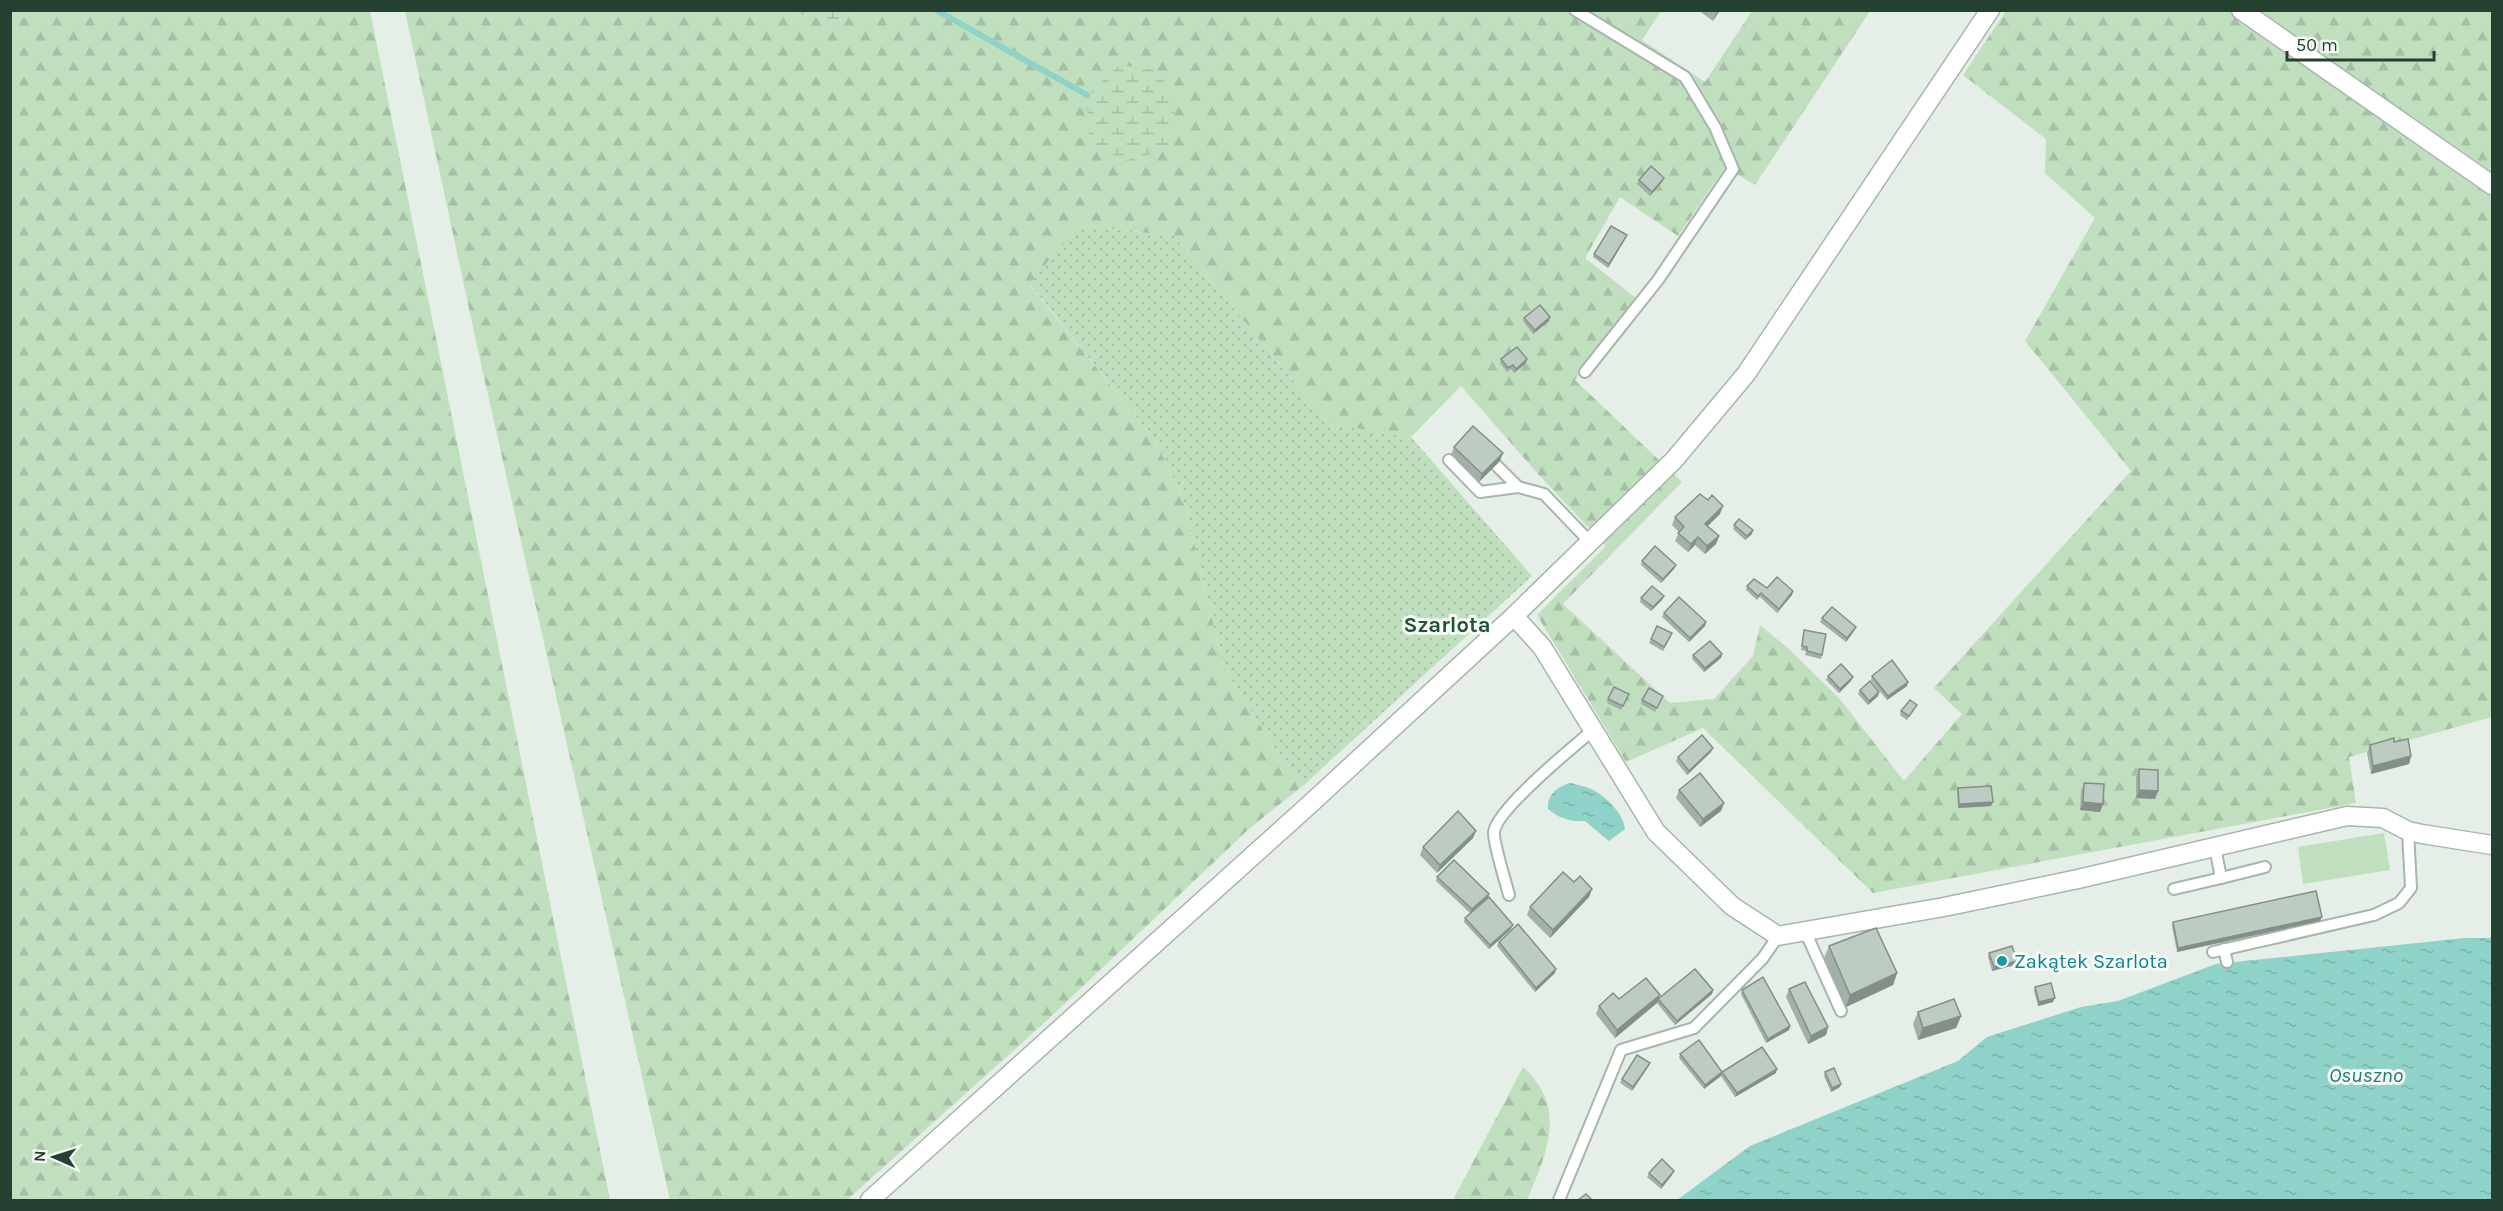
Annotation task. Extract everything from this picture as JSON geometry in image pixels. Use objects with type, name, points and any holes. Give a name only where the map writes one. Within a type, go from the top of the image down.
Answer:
[{"type":"street","points":[[870,1200],[1300,813],[1514,616],[1674,460],[1746,374],[1990,10]]},
{"type":"street","points":[[2241,10],[2493,185]]},
{"type":"street","points":[[1514,616],[1542,647],[1656,832],[1732,906],[1778,936],[1955,904],[2348,816],[2383,818],[2408,831],[2493,845]]},
{"type":"lane","points":[[1575,10],[1684,77],[1714,127],[1733,169],[1658,279],[1585,372]]},
{"type":"lane","points":[[1449,460],[1480,492],[1518,487],[1544,494],[1590,542]]},
{"type":"lane","points":[[1496,465],[1518,487]]},
{"type":"lane","points":[[1509,895],[1494,833],[1499,821],[1519,797],[1593,730]]},
{"type":"lane","points":[[2227,962],[2218,950],[2374,915],[2399,903],[2410,888],[2408,831]]},
{"type":"lane","points":[[2215,847],[2221,878]]},
{"type":"lane","points":[[2174,889],[2265,867]]},
{"type":"lane","points":[[1805,931],[1841,1011]]},
{"type":"lane","points":[[1560,1200],[1620,1050],[1694,1028],[1763,958],[1778,936]]},
{"type":"green space","points":[[794,10],[799,15],[843,21],[858,10],[1661,11],[1642,40],[1705,82],[1752,11],[1870,11],[1755,185],[1725,167],[1678,236],[1620,197],[1585,258],[1636,298],[1575,380],[1682,482],[1563,604],[1670,703],[1714,699],[1753,656],[1760,625],[1790,650],[1839,698],[1904,781],[1962,714],[1934,688],[2131,471],[2025,341],[2095,218],[2045,173],[2046,139],[1963,75],[2006,11],[2492,11],[2492,717],[2349,757],[2356,803],[1873,893],[1703,728],[1626,762],[1537,615],[1606,546],[1538,474],[1461,386],[1411,437],[1329,424],[1174,236],[1079,225],[1029,284],[1154,439],[1183,497],[1224,668],[1282,760],[1305,784],[1250,828],[1042,1025],[847,1200],[670,1200],[481,364],[405,11]]},
{"type":"green space","points":[[10,11],[370,11],[610,1200],[11,1200]]},
{"type":"green space","points":[[794,11],[858,11],[843,21],[799,15]]},
{"type":"green space","points":[[1120,65],[1156,70],[1177,101],[1167,150],[1123,161],[1089,140],[1087,95]]},
{"type":"green space","points":[[1079,225],[1174,236],[1329,424],[1411,437],[1532,576],[1305,784],[1282,760],[1224,668],[1183,497],[1154,439],[1029,283]]},
{"type":"green space","points":[[2384,833],[2390,870],[2303,884],[2298,847]]},
{"type":"green space","points":[[1523,1067],[1537,1082],[1545,1098],[1549,1114],[1546,1148],[1527,1200],[1453,1200]]},
{"type":"water","points":[[1571,783],[1591,789],[1608,800],[1621,817],[1625,829],[1609,841],[1585,821],[1565,819],[1548,809],[1551,795],[1562,786]]},
{"type":"water","name":"Osuszno","points":[[2465,938],[2492,938],[2492,1200],[1677,1200],[1750,1146],[1958,1061],[1987,1037],[2081,1007],[2118,1001],[2216,964]]},
{"type":"building","points":[[1651,166],[1664,178],[1652,192],[1639,180]]},
{"type":"building","points":[[1611,226],[1627,235],[1609,264],[1594,254]]},
{"type":"building","points":[[1540,305],[1550,317],[1535,330],[1524,318]]},
{"type":"building","points":[[1517,347],[1527,359],[1516,369],[1513,365],[1508,368],[1501,359]]},
{"type":"building","points":[[1473,426],[1503,453],[1482,474],[1454,447]]},
{"type":"building","points":[[1700,494],[1708,500],[1712,495],[1723,506],[1705,524],[1719,536],[1707,546],[1698,537],[1691,544],[1678,533],[1684,527],[1675,517]]},
{"type":"building","points":[[1739,519],[1753,530],[1747,536],[1734,525]]},
{"type":"building","points":[[1655,546],[1676,565],[1663,579],[1642,561]]},
{"type":"building","points":[[1777,577],[1793,591],[1779,609],[1761,593],[1758,596],[1747,586],[1754,579],[1767,588]]},
{"type":"building","points":[[1652,586],[1664,596],[1653,607],[1641,598]]},
{"type":"building","points":[[1679,597],[1706,622],[1690,638],[1664,613]]},
{"type":"building","points":[[1832,607],[1856,627],[1847,638],[1822,618]]},
{"type":"building","points":[[1657,626],[1672,633],[1664,647],[1651,639]]},
{"type":"building","points":[[1804,630],[1826,634],[1822,655],[1807,651],[1807,647],[1802,646]]},
{"type":"building","points":[[1710,641],[1722,654],[1705,668],[1693,655]]},
{"type":"building","points":[[1892,660],[1908,682],[1888,696],[1872,676]]},
{"type":"building","points":[[1841,664],[1853,677],[1840,689],[1828,676]]},
{"type":"building","points":[[1870,681],[1879,692],[1869,701],[1860,690]]},
{"type":"building","points":[[1614,687],[1629,694],[1623,706],[1608,699]]},
{"type":"building","points":[[1649,688],[1663,696],[1657,708],[1642,700]]},
{"type":"building","points":[[1910,700],[1917,705],[1909,716],[1901,711]]},
{"type":"building","points":[[1702,735],[1713,748],[1689,771],[1678,757]]},
{"type":"building","points":[[2394,738],[2394,742],[2408,739],[2411,756],[2373,766],[2370,745]]},
{"type":"building","points":[[2139,769],[2158,770],[2158,791],[2139,790]]},
{"type":"building","points":[[1700,773],[1724,803],[1703,819],[1679,790]]},
{"type":"building","points":[[2084,783],[2104,784],[2103,804],[2083,802]]},
{"type":"building","points":[[1991,786],[1993,802],[1959,804],[1958,788]]},
{"type":"building","points":[[1458,811],[1476,831],[1440,865],[1423,847]]},
{"type":"building","points":[[1454,860],[1489,894],[1472,909],[1437,877]]},
{"type":"building","points":[[1563,872],[1574,882],[1580,876],[1592,889],[1553,930],[1530,907]]},
{"type":"building","points":[[2316,891],[2322,917],[2178,948],[2173,922]]},
{"type":"building","points":[[1489,897],[1513,925],[1490,945],[1465,918]]},
{"type":"building","points":[[1518,924],[1556,969],[1536,988],[1499,942]]},
{"type":"building","points":[[1876,928],[1897,973],[1850,995],[1829,946]]},
{"type":"building","name":"Zakątek Szarlota","points":[[2012,946],[2017,961],[1994,967],[1989,953]]},
{"type":"building","points":[[1695,969],[1713,990],[1677,1021],[1658,999]]},
{"type":"building","points":[[1763,977],[1790,1026],[1768,1039],[1742,990]]},
{"type":"building","points":[[1646,978],[1660,995],[1617,1030],[1599,1006],[1613,993],[1619,999]]},
{"type":"building","points":[[1805,982],[1828,1027],[1811,1036],[1789,989]]},
{"type":"building","points":[[2051,983],[2055,998],[2039,1002],[2035,987]]},
{"type":"building","points":[[1954,999],[1961,1016],[1923,1028],[1918,1012]]},
{"type":"building","points":[[1699,1040],[1722,1072],[1705,1085],[1680,1054]]},
{"type":"building","points":[[1762,1047],[1777,1069],[1737,1093],[1722,1072]]},
{"type":"building","points":[[1637,1055],[1650,1063],[1633,1087],[1622,1079]]},
{"type":"building","points":[[1834,1068],[1841,1084],[1832,1088],[1825,1072]]},
{"type":"building","points":[[1662,1159],[1674,1171],[1662,1185],[1649,1173]]},
{"type":"building","points":[[1586,1194],[1592,1200],[1578,1200]]},
{"type":"waterway","points":[[936,10],[1087,95]]},
{"type":"place","name":"Zakątek Szarlota","points":[[2002,961]]},
{"type":"district","name":"Szarlota","points":[[1447,624]]}]
